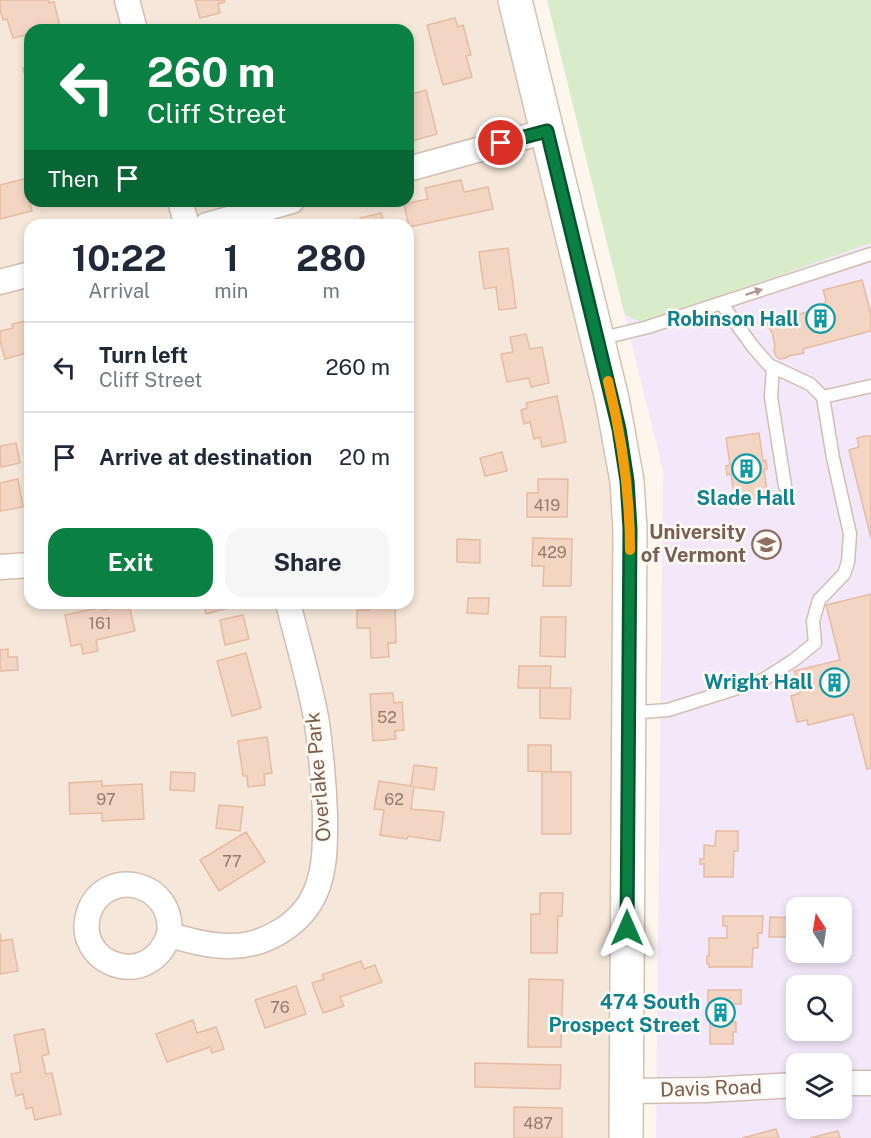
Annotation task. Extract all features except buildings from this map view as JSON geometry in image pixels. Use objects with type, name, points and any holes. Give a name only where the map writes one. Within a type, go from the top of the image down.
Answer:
[{"type":"street","points":[[127,0],[133,24]]},
{"type":"street","points":[[515,0],[619,429],[627,481],[630,529],[626,1138]]},
{"type":"street","points":[[414,166],[547,131]]},
{"type":"street","points":[[228,219],[271,207]]},
{"type":"street","points":[[0,282],[24,276]]},
{"type":"street","points":[[0,567],[24,565]]},
{"type":"street","name":"Overlake Park","points":[[169,935],[230,946],[271,937],[297,919],[316,892],[325,843],[321,752],[308,681],[290,609]]},
{"type":"street","points":[[852,1083],[871,1083]]},
{"type":"street","name":"Davis Road","points":[[626,1091],[685,1091],[786,1086]]},
{"type":"lane","points":[[598,339],[648,327],[871,254]]},
{"type":"lane","points":[[628,713],[668,710],[763,680],[794,660],[815,643],[813,621],[819,600],[844,574],[848,562],[850,534],[833,458],[823,397],[810,384],[769,365],[721,303]]},
{"type":"lane","points":[[773,367],[771,397],[786,486]]},
{"type":"lane","points":[[823,397],[871,386]]},
{"type":"shaded area","points":[[0,0],[500,0],[605,436],[615,506],[614,1138],[0,1138]]},
{"type":"shaded area","name":"University of Vermont","points":[[547,0],[871,0],[871,1138],[656,1138],[663,471]]},
{"type":"green space","points":[[547,0],[871,0],[871,243],[645,323],[625,315]]},
{"type":"slow traffic","points":[[608,381],[619,429],[627,481],[630,550]]},
{"type":"place","name":"Robinson Hall","points":[[820,319]]},
{"type":"place","name":"Slade Hall","points":[[746,468]]},
{"type":"place","name":"University of Vermont","points":[[767,544]]},
{"type":"place","name":"Wright Hall","points":[[834,682]]},
{"type":"place","name":"474 South Prospect Street","points":[[721,1013]]},
{"type":"route","points":[[501,143],[547,131],[619,429],[627,481],[630,529],[627,928]]}]
